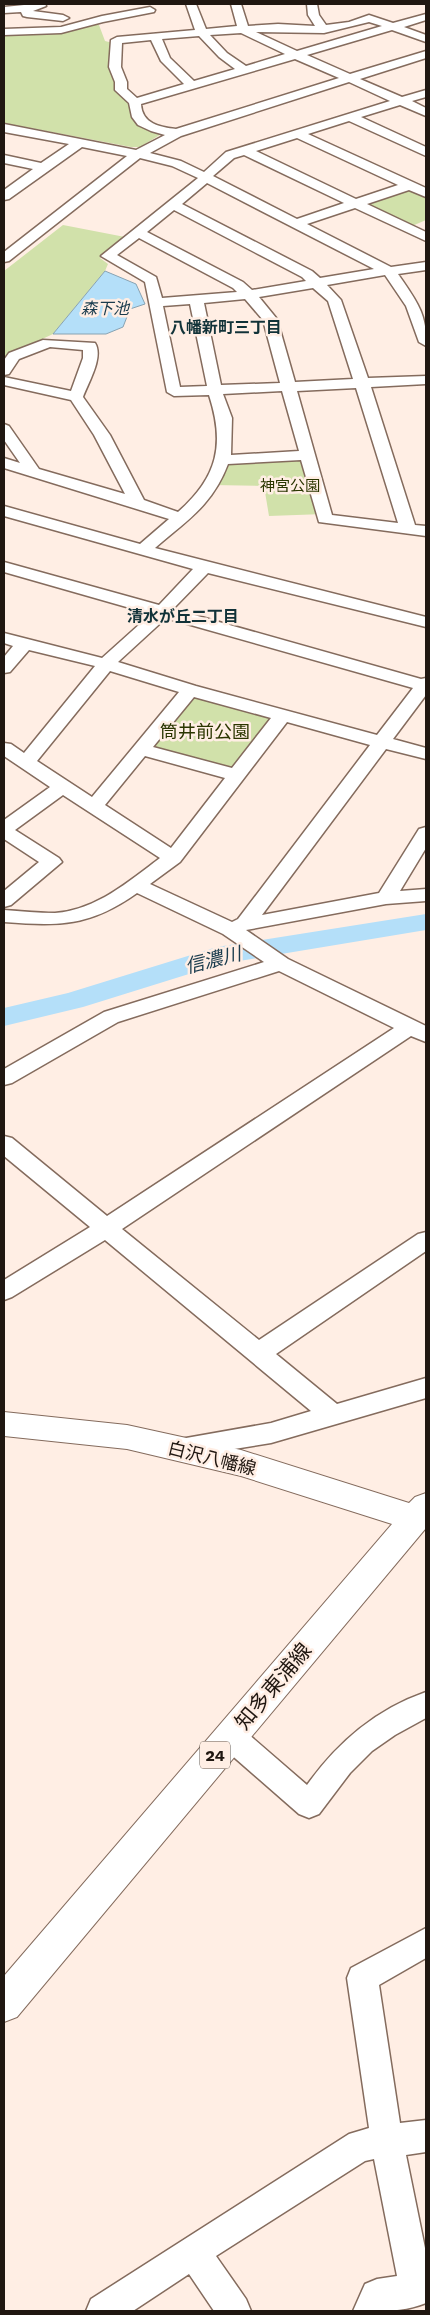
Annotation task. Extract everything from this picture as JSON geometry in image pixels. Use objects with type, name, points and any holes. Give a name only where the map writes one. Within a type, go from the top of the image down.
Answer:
[{"type":"main road","name":"白沢八幡線","points":[[4,1424],[127,1437],[241,1463],[421,1512]]},
{"type":"main road","name":"知多東浦線","points":[[4,2004],[421,1512]]},
{"type":"street","points":[[4,10],[41,6],[39,4]]},
{"type":"street","points":[[191,4],[202,33],[223,54],[245,71]]},
{"type":"street","points":[[236,4],[244,29],[298,56],[426,112]]},
{"type":"street","points":[[312,4],[314,19],[324,30]]},
{"type":"street","points":[[4,32],[60,30],[149,7],[149,14],[162,27],[155,37]]},
{"type":"street","points":[[27,8],[28,14],[69,19],[78,26]]},
{"type":"street","points":[[135,102],[298,56],[426,17]]},
{"type":"street","points":[[177,133],[144,124],[135,113],[135,102],[121,90],[115,67],[117,40],[271,26],[324,30],[353,25],[369,18],[426,39]]},
{"type":"street","points":[[155,37],[165,59],[192,86]]},
{"type":"street","points":[[4,258],[138,154],[177,133],[426,54]]},
{"type":"street","points":[[426,93],[230,155],[211,170],[206,178],[108,256],[151,280],[174,392],[426,380]]},
{"type":"street","points":[[350,118],[426,152]]},
{"type":"street","points":[[4,128],[165,159],[297,223],[389,271],[412,306],[426,342]]},
{"type":"street","points":[[298,134],[426,193]]},
{"type":"street","points":[[4,196],[81,142]]},
{"type":"street","points":[[246,151],[426,237]]},
{"type":"street","points":[[4,159],[43,167]]},
{"type":"street","points":[[297,223],[410,185]]},
{"type":"street","points":[[172,204],[307,274],[315,284],[334,300],[408,530]]},
{"type":"street","points":[[409,229],[426,223]]},
{"type":"street","points":[[137,232],[238,285],[270,319],[325,519],[426,532]]},
{"type":"street","points":[[4,240],[21,244]]},
{"type":"street","points":[[156,303],[249,295],[426,266]]},
{"type":"street","points":[[143,550],[200,501],[212,485],[225,451],[224,418],[215,391],[196,299]]},
{"type":"street","points":[[4,371],[14,356],[48,343],[90,346],[90,358],[76,396]]},
{"type":"street","points":[[4,380],[76,396],[102,435],[136,502]]},
{"type":"street","points":[[4,429],[34,472]]},
{"type":"street","points":[[222,460],[308,455]]},
{"type":"street","points":[[5,465],[136,502],[180,518]]},
{"type":"street","points":[[4,512],[204,567],[426,622]]},
{"type":"street","points":[[4,566],[159,615]]},
{"type":"street","points":[[26,762],[106,664],[159,615],[204,567]]},
{"type":"street","points":[[4,576],[159,615],[425,688],[239,929]]},
{"type":"street","points":[[4,638],[106,664],[282,716],[426,754]]},
{"type":"street","points":[[4,668],[24,644]]},
{"type":"street","points":[[93,806],[190,690]]},
{"type":"street","points":[[4,916],[54,919],[82,915],[107,905],[136,885],[173,858],[282,716]]},
{"type":"street","points":[[4,748],[173,858]]},
{"type":"street","points":[[141,749],[236,775]]},
{"type":"street","points":[[4,901],[52,862],[4,830],[62,787]]},
{"type":"street","points":[[386,898],[426,833]]},
{"type":"street","points":[[136,885],[239,929],[281,964],[418,1032]]},
{"type":"street","points":[[239,929],[386,898],[426,895]]},
{"type":"street","points":[[4,1078],[111,1017],[281,964]]},
{"type":"street","points":[[4,1291],[418,1032]]},
{"type":"street","points":[[4,1144],[332,1414]]},
{"type":"street","points":[[259,1353],[426,1240]]},
{"type":"street","points":[[175,1448],[271,1433],[426,1388]]},
{"type":"street","points":[[230,1736],[309,1805],[341,1763],[362,1741],[426,1704]]},
{"type":"street","points":[[370,2311],[377,2296],[417,2290],[387,2143],[362,1978],[426,1942]]},
{"type":"street","points":[[103,2311],[193,2250],[360,2145],[387,2143],[426,2136]]},
{"type":"street","points":[[193,2250],[234,2311]]},
{"type":"green space","points":[[99,25],[105,41],[113,43],[130,103],[131,115],[139,123],[163,133],[140,147],[131,147],[4,123],[4,33],[70,32],[80,27]]},
{"type":"green space","points":[[411,188],[426,196],[426,220],[412,226],[365,204]]},
{"type":"green space","points":[[63,225],[125,237],[100,258],[108,264],[105,271],[53,334],[10,354],[4,361],[4,271]]},
{"type":"green space","name":"神宮公園","points":[[308,455],[324,514],[269,516],[264,486],[212,485],[222,460]]},
{"type":"green space","name":"筒井前公園","points":[[190,690],[282,716],[236,775],[141,749]]},
{"type":"water","name":"森下池","points":[[105,271],[136,284],[145,304],[130,309],[123,327],[106,334],[53,334]]},
{"type":"waterway","name":"信濃川","points":[[4,1017],[73,1001],[217,956],[426,922]]},
{"type":"district","name":"八幡新町三丁目","points":[[226,327]]},
{"type":"district","name":"清水が丘二丁目","points":[[183,616]]}]
